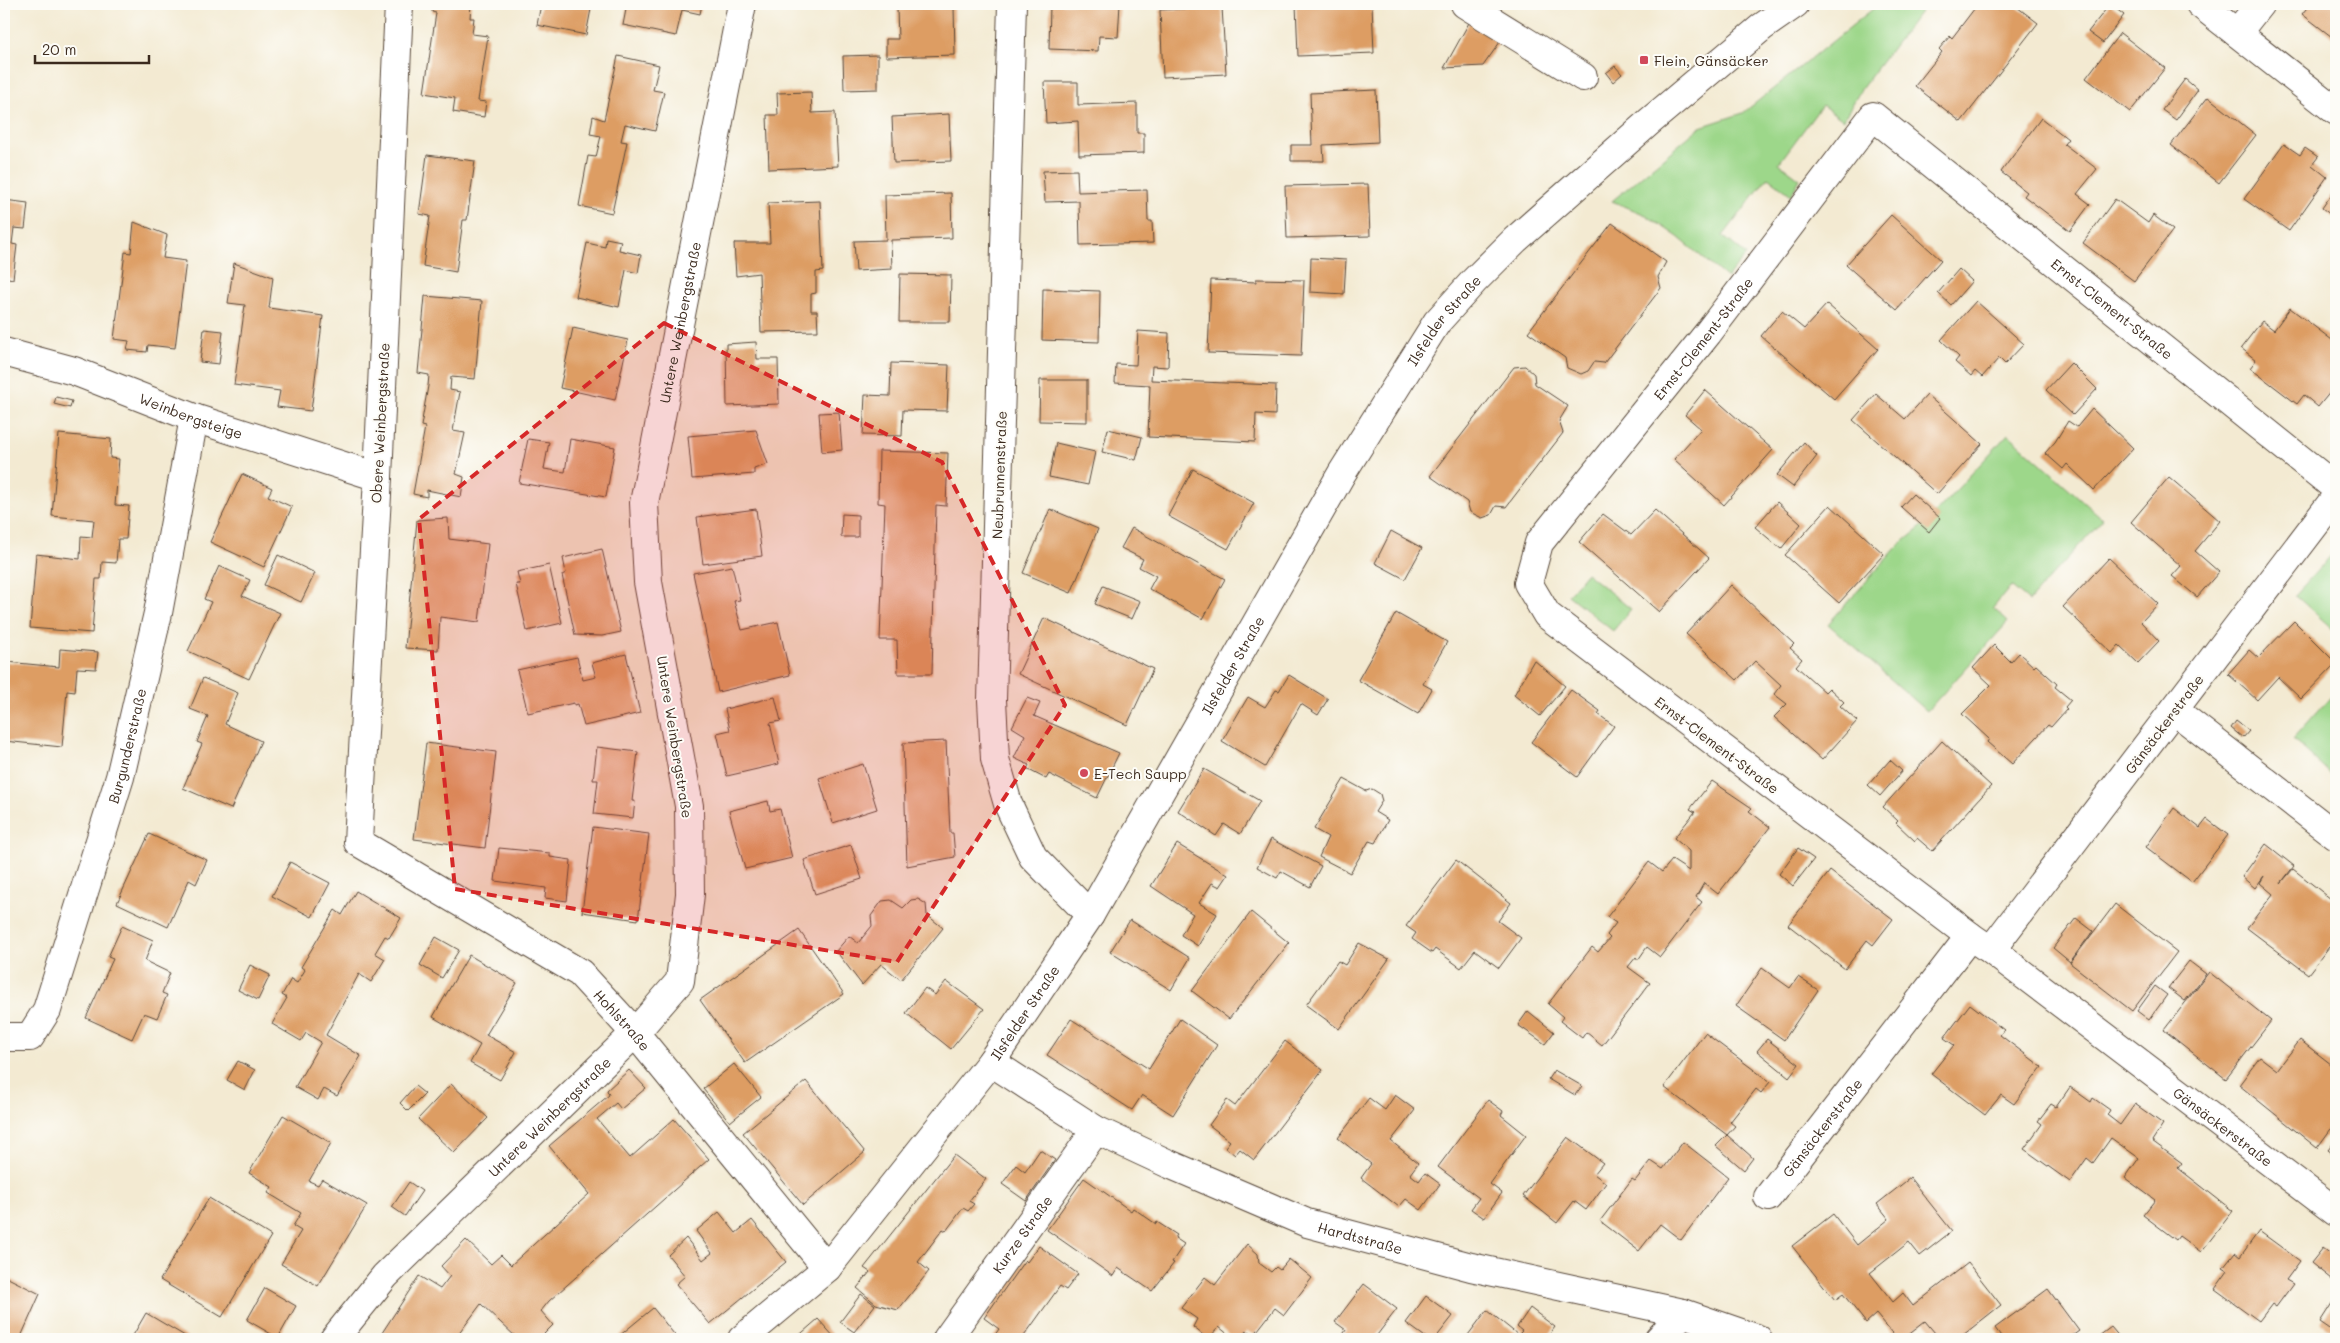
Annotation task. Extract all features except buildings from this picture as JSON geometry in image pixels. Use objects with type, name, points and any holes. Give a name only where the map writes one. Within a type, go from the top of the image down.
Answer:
[{"type":"street","name":"Obere Weinbergstraße","points":[[358,842],[378,477],[399,4]]},
{"type":"street","name":"Untere Weinbergstraße","points":[[334,1339],[385,1276],[635,1033],[680,981],[690,894],[689,806],[648,582],[644,504],[742,4]]},
{"type":"street","name":"Neubrunnenstraße","points":[[1012,4],[992,700],[995,759],[1008,804],[1033,857],[1090,915]]},
{"type":"street","points":[[1465,4],[1583,77]]},
{"type":"street","name":"Ilsfelder Straße","points":[[1762,26],[1782,4]]},
{"type":"street","name":"Ilsfelder Straße","points":[[742,1339],[827,1268],[990,1062],[1090,915],[1342,473],[1437,322],[1474,281],[1516,240],[1649,122],[1762,26],[1795,4]]},
{"type":"street","points":[[2200,4],[2336,111]]},
{"type":"street","points":[[2237,33],[2260,4]]},
{"type":"street","name":"Ernst-Clement-Straße","points":[[1981,943],[1547,614],[1528,583],[1539,543],[1708,333],[1873,116],[2336,488]]},
{"type":"street","name":"Weinbergsteige","points":[[4,352],[74,371],[194,418],[378,477]]},
{"type":"street","name":"Burgunderstraße","points":[[4,1036],[30,1037],[47,1010],[120,777],[158,613],[194,418]]},
{"type":"street","name":"Gänsäckerstraße","points":[[1768,1197],[2174,710],[2336,497]]},
{"type":"street","points":[[2174,710],[2336,836]]},
{"type":"street","name":"Hohlstraße","points":[[358,842],[580,973],[635,1033],[827,1268]]},
{"type":"street","name":"Gänsäckerstraße","points":[[1981,943],[2336,1212]]},
{"type":"street","name":"Hardtstraße","points":[[990,1062],[1096,1130],[1169,1164],[1307,1223],[1471,1267],[1683,1313],[1758,1339]]},
{"type":"street","name":"Kurze Straße","points":[[947,1339],[1096,1130]]},
{"type":"street","points":[[1659,1339],[1683,1313]]},
{"type":"highlighted area","points":[[664,323],[942,462],[1065,705],[897,962],[455,889],[419,519]]},
{"type":"green space","points":[[1879,4],[1926,4],[1862,88],[1843,120],[1822,105],[1779,163],[1800,179],[1791,195],[1768,177],[1723,236],[1746,255],[1727,278],[1678,237],[1646,215],[1612,201],[1700,127],[1743,113]]},
{"type":"green space","points":[[2008,434],[2103,519],[2029,601],[2011,586],[1993,608],[2008,622],[1927,711],[1828,624],[1898,546],[1925,524]]},
{"type":"green space","points":[[2336,550],[2336,632],[2295,595]]},
{"type":"green space","points":[[1586,573],[1631,609],[1613,631],[1568,595]]},
{"type":"green space","points":[[2336,691],[2336,779],[2293,739]]},
{"type":"place","name":"Flein, Gänsäcker","points":[[1644,60]]},
{"type":"place","name":"E-Tech Saupp","points":[[1084,773]]}]
